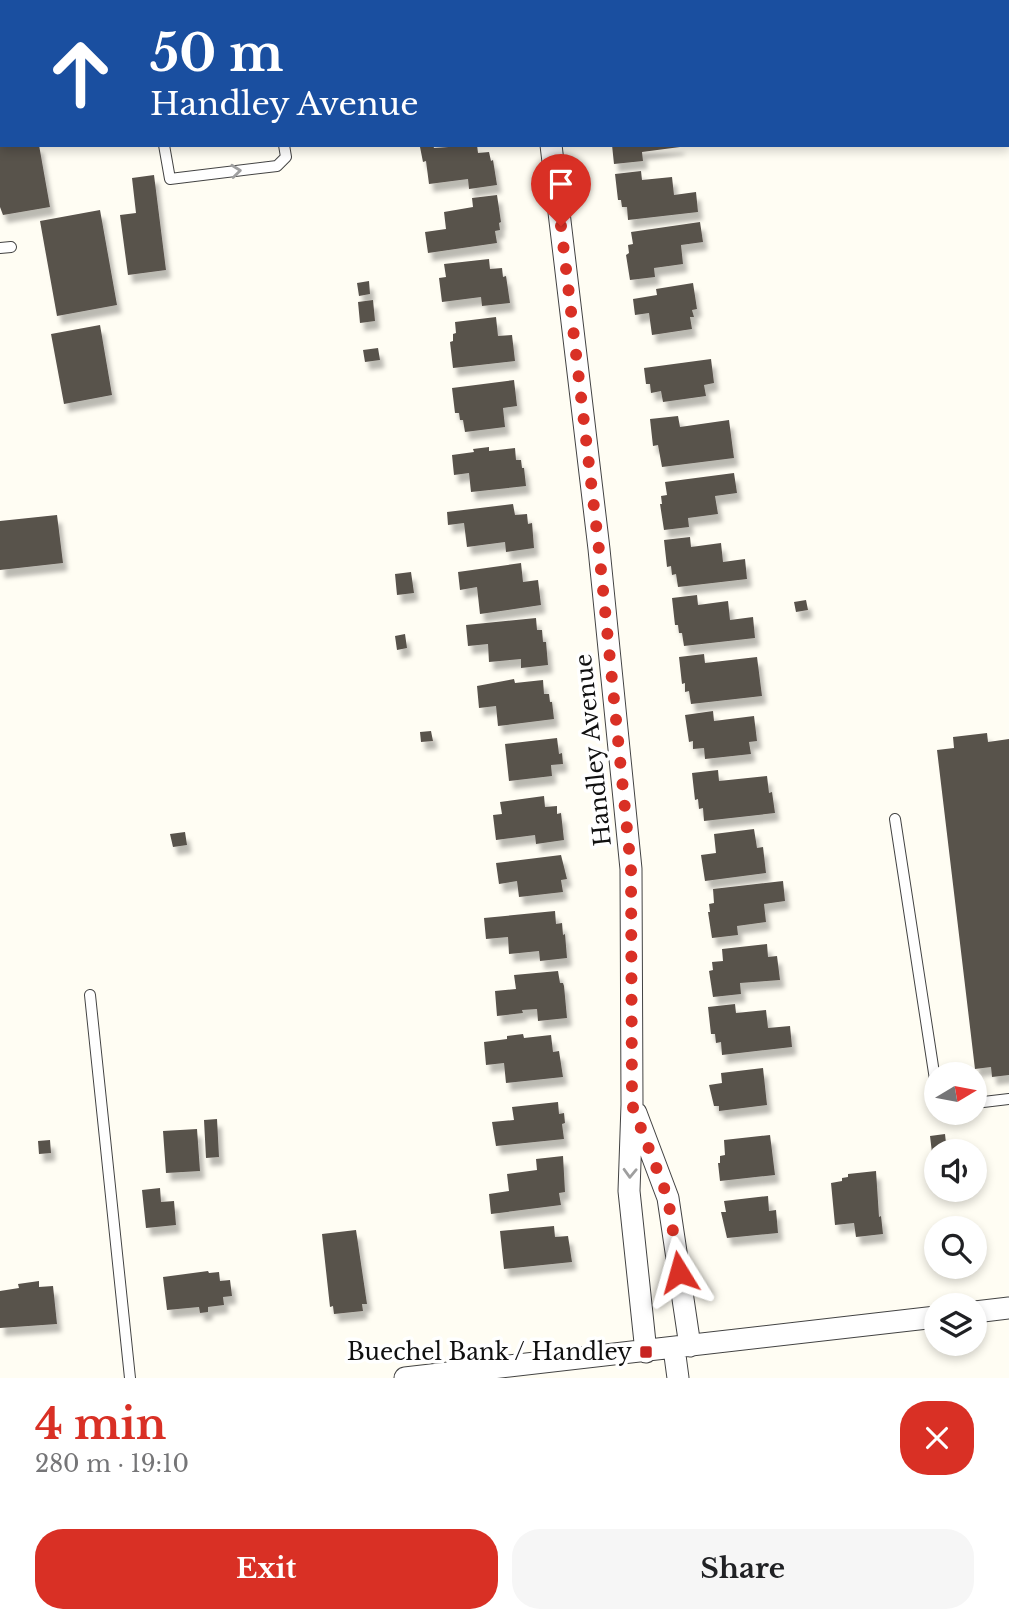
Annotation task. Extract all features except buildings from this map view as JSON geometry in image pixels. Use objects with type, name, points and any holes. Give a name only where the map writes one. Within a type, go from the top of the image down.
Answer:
[{"type":"street","name":"Handley Avenue","points":[[551,147],[599,550],[631,869],[632,1105],[629,1191],[646,1352]]},
{"type":"street","points":[[632,1105],[668,1198],[682,1347],[678,1378]]},
{"type":"street","points":[[987,1311],[1009,1308]]},
{"type":"street","points":[[405,1378],[924,1318]]},
{"type":"lane","points":[[164,147],[170,179],[277,166],[286,157],[284,147]]},
{"type":"lane","points":[[895,820],[932,1062]]},
{"type":"lane","points":[[90,995],[130,1378]]},
{"type":"lane","points":[[987,1102],[1009,1099]]},
{"type":"place","name":"Buechel Bank / Handley","points":[[646,1352]]},
{"type":"route","points":[[561,226],[599,550],[631,869],[632,1105],[668,1198],[679,1272]]}]
